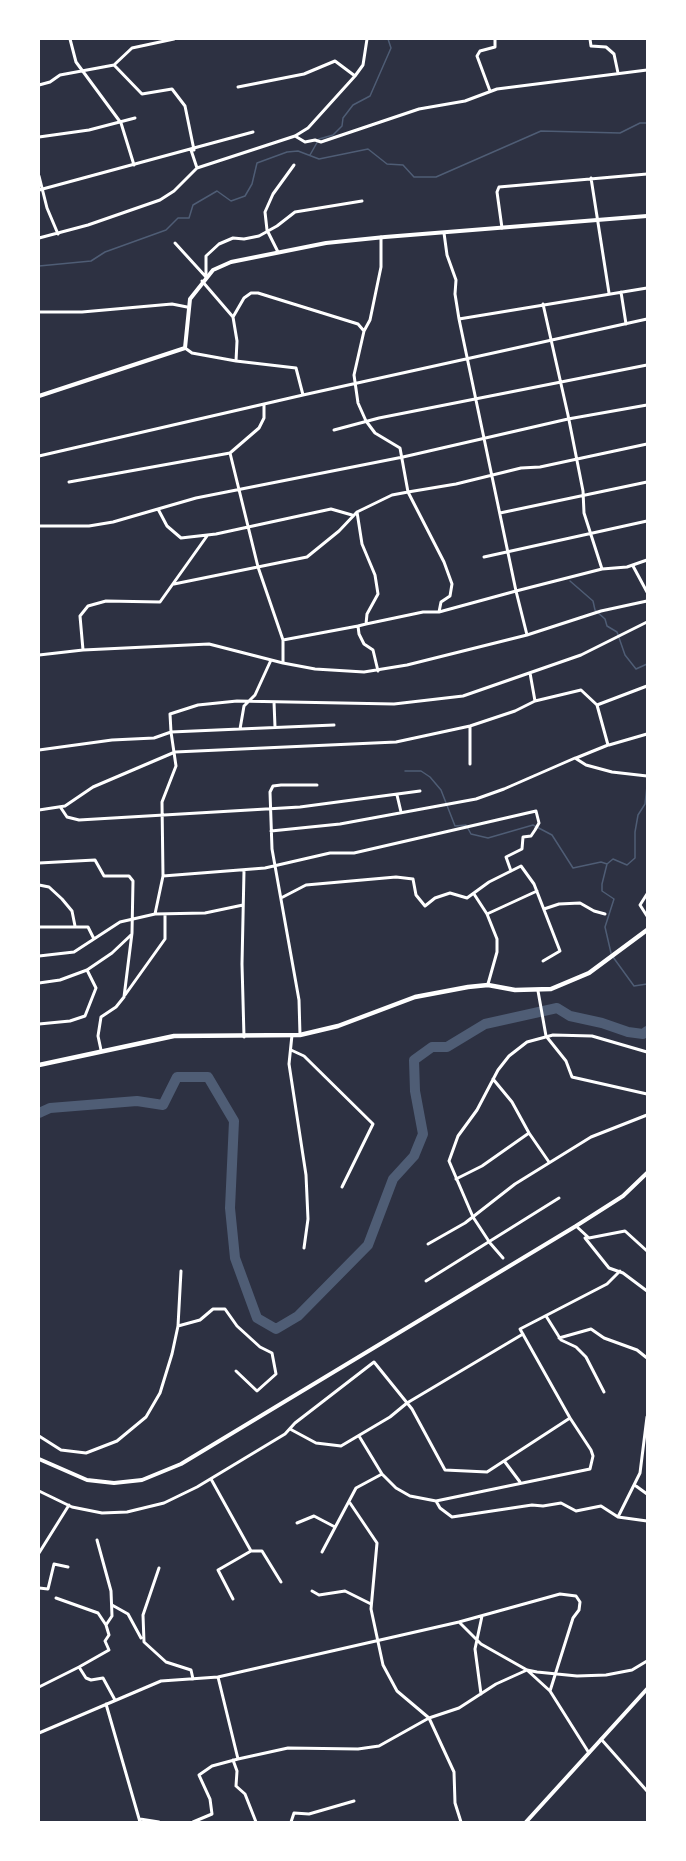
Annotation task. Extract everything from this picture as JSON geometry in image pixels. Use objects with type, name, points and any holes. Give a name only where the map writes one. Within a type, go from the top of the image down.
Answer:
[{"type":"highway","points":[[39,1065],[174,1035],[244,1037],[300,1035],[338,1026],[415,997],[488,985],[538,991],[551,989],[578,979],[647,930]]},
{"type":"street","points":[[70,39],[76,62],[121,123],[134,165]]},
{"type":"street","points":[[39,85],[50,82],[60,75],[114,65],[132,48],[174,39]]},
{"type":"street","points":[[39,238],[58,234],[160,200],[174,191],[197,168],[295,136],[313,125],[355,76],[363,64],[367,39]]},
{"type":"street","points":[[490,91],[477,56],[480,51],[495,47],[495,39]]},
{"type":"street","points":[[590,39],[591,46],[606,47],[614,54],[618,73]]},
{"type":"street","points":[[238,87],[304,74],[335,60],[355,76]]},
{"type":"street","points":[[114,65],[142,94],[174,90],[185,106],[197,168]]},
{"type":"street","points":[[295,136],[306,143],[317,141],[419,110],[465,101],[490,91],[566,78],[647,70]]},
{"type":"street","points":[[39,137],[121,123],[135,118]]},
{"type":"street","points":[[41,190],[253,132]]},
{"type":"street","points":[[278,252],[267,230],[265,212],[273,195],[294,165]]},
{"type":"street","points":[[502,229],[498,188],[647,174]]},
{"type":"street","points":[[39,176],[41,190],[58,234]]},
{"type":"street","points":[[591,178],[593,203],[598,219],[609,293]]},
{"type":"street","points":[[206,277],[206,256],[213,248],[233,238],[250,239],[277,226],[295,212],[362,201]]},
{"type":"street","points":[[185,348],[188,307],[202,281],[222,264],[278,252],[381,237],[647,216]]},
{"type":"street","points":[[444,233],[447,255],[456,280],[454,294],[459,319],[527,635]]},
{"type":"street","points":[[381,237],[381,267],[370,320],[364,331],[354,386],[366,421],[379,436],[398,445],[403,457],[408,492],[444,562],[452,584],[450,596],[441,602],[439,612]]},
{"type":"street","points":[[175,243],[206,277]]},
{"type":"street","points":[[202,281],[233,316],[237,341],[236,362]]},
{"type":"street","points":[[459,319],[647,288]]},
{"type":"street","points":[[621,292],[626,324]]},
{"type":"street","points":[[233,316],[244,298],[251,293],[258,293],[354,322],[364,331]]},
{"type":"street","points":[[39,312],[72,313],[172,304],[188,307]]},
{"type":"street","points":[[543,304],[590,534],[602,569]]},
{"type":"street","points":[[39,456],[303,395],[354,386],[468,357],[647,319]]},
{"type":"street","points":[[185,348],[192,353],[236,362],[296,368],[303,395]]},
{"type":"street","points":[[39,396],[185,348]]},
{"type":"street","points":[[334,430],[366,421],[647,365]]},
{"type":"street","points":[[69,483],[230,453],[259,428],[264,418],[264,405]]},
{"type":"street","points":[[39,526],[89,526],[239,489],[403,457],[568,419],[647,405]]},
{"type":"street","points":[[174,584],[307,556],[339,531],[352,515],[392,495],[647,444]]},
{"type":"street","points":[[230,453],[258,567],[283,640],[283,663]]},
{"type":"street","points":[[501,513],[647,482]]},
{"type":"street","points":[[158,510],[167,526],[178,537],[207,536],[332,509],[352,515]]},
{"type":"street","points":[[357,512],[362,544],[375,575],[378,594],[367,614],[366,624]]},
{"type":"street","points":[[484,557],[647,521]]},
{"type":"street","points":[[83,650],[80,616],[88,606],[106,601],[160,602],[207,536]]},
{"type":"street","points":[[283,640],[423,612],[439,612],[602,569],[633,566],[647,560]]},
{"type":"street","points":[[633,566],[647,592]]},
{"type":"street","points":[[39,655],[83,650],[209,644],[283,663],[343,672],[378,671],[560,627],[600,611],[647,601]]},
{"type":"street","points":[[155,914],[163,876],[161,814],[163,798],[176,770],[169,715],[172,712],[193,706],[248,701],[371,705],[469,694],[581,655],[647,622]]},
{"type":"street","points":[[358,626],[361,640],[373,650],[378,671]]},
{"type":"street","points":[[240,729],[244,706],[262,682],[271,660]]},
{"type":"street","points":[[530,673],[535,701]]},
{"type":"street","points":[[597,705],[647,686]]},
{"type":"street","points":[[39,810],[60,808],[93,787],[175,752],[396,742],[470,726],[515,711],[535,701],[581,690],[597,705],[608,746]]},
{"type":"street","points":[[274,702],[275,727]]},
{"type":"street","points":[[39,750],[112,740],[148,738],[171,732],[334,725]]},
{"type":"street","points":[[470,726],[468,738],[470,764]]},
{"type":"street","points":[[271,831],[340,824],[451,804],[504,789],[575,758],[647,734]]},
{"type":"street","points":[[575,758],[586,765],[612,772],[647,776]]},
{"type":"street","points":[[300,1035],[299,1000],[275,867],[270,792],[273,786],[317,784]]},
{"type":"street","points":[[60,808],[67,817],[79,820],[271,808],[420,791]]},
{"type":"street","points":[[397,795],[401,812]]},
{"type":"street","points":[[163,876],[275,867],[330,853],[354,853],[534,811],[537,813],[538,825],[535,830],[531,836],[523,837],[522,849],[506,856],[511,871]]},
{"type":"street","points":[[39,863],[95,860],[104,876],[131,877],[133,917],[124,997]]},
{"type":"street","points":[[281,898],[306,885],[396,877],[413,879],[416,895],[425,906],[430,905],[435,898],[450,893],[465,898],[519,866],[523,868],[537,891],[560,951],[543,961]]},
{"type":"street","points":[[244,871],[244,1037]]},
{"type":"street","points":[[39,885],[49,887],[62,899],[72,911],[75,926]]},
{"type":"street","points":[[487,914],[537,891]]},
{"type":"street","points":[[474,894],[496,934],[498,948],[488,985]]},
{"type":"street","points":[[647,894],[640,905],[647,916]]},
{"type":"street","points":[[544,909],[559,904],[580,903],[605,914]]},
{"type":"street","points":[[39,956],[74,951],[120,922],[133,917],[206,913],[243,904]]},
{"type":"street","points":[[100,1050],[98,1036],[101,1017],[124,997],[165,939],[165,914]]},
{"type":"street","points":[[39,927],[88,927],[94,939]]},
{"type":"street","points":[[39,983],[60,981],[87,970],[112,953],[132,933]]},
{"type":"street","points":[[39,1023],[70,1021],[85,1016],[96,988],[87,970]]},
{"type":"street","points":[[538,991],[546,1036],[567,1061],[573,1078],[647,1094]]},
{"type":"street","points":[[503,1258],[490,1243],[473,1216],[456,1179],[449,1157],[458,1136],[477,1110],[493,1079],[517,1049],[527,1042],[546,1036],[576,1034],[592,1036],[647,1052]]},
{"type":"street","points":[[292,1035],[289,1064],[306,1175],[308,1219],[304,1248]]},
{"type":"street","points":[[291,1050],[304,1056],[372,1122],[373,1126],[342,1187]]},
{"type":"street","points":[[493,1079],[512,1102],[529,1133],[549,1162]]},
{"type":"street","points":[[428,1244],[473,1216],[492,1200],[549,1162],[599,1133],[647,1115]]},
{"type":"street","points":[[456,1179],[482,1166],[529,1133]]},
{"type":"street","points":[[39,1459],[87,1480],[114,1482],[142,1480],[174,1468],[321,1382],[576,1226],[623,1196],[647,1173]]},
{"type":"street","points":[[426,1281],[559,1198]]},
{"type":"street","points":[[576,1226],[609,1268],[620,1271],[647,1291]]},
{"type":"street","points":[[584,1236],[625,1231],[647,1251]]},
{"type":"street","points":[[39,1436],[61,1450],[76,1454],[96,1451],[128,1435],[153,1406],[166,1375],[178,1326],[182,1271]]},
{"type":"street","points":[[359,1436],[382,1474],[403,1492],[436,1501],[590,1469],[593,1456],[591,1450],[570,1418],[520,1329],[581,1295],[607,1284],[620,1271]]},
{"type":"street","points":[[178,1326],[200,1320],[213,1309],[225,1309],[237,1326],[260,1347],[272,1353],[276,1374],[257,1391],[236,1371]]},
{"type":"street","points":[[546,1316],[559,1338],[586,1357],[604,1392]]},
{"type":"street","points":[[559,1338],[591,1329],[604,1338],[637,1350],[647,1358]]},
{"type":"street","points":[[290,1429],[316,1443],[336,1447],[359,1436],[390,1417],[407,1403],[523,1334]]},
{"type":"street","points":[[39,1491],[69,1505],[102,1513],[136,1511],[174,1499],[211,1479],[290,1429],[374,1362],[407,1403],[444,1470],[484,1473],[505,1462],[570,1418]]},
{"type":"street","points":[[618,1517],[636,1486],[641,1469],[647,1417]]},
{"type":"street","points":[[505,1462],[521,1483]]},
{"type":"street","points":[[322,1552],[360,1484],[382,1474]]},
{"type":"street","points":[[211,1479],[251,1551]]},
{"type":"street","points":[[636,1486],[647,1494]]},
{"type":"street","points":[[436,1501],[440,1508],[452,1517],[532,1504],[543,1506],[561,1503],[576,1511],[601,1506],[618,1517],[647,1521]]},
{"type":"street","points":[[350,1503],[377,1543],[371,1604],[383,1665],[392,1684],[429,1718],[454,1772],[455,1803],[461,1822]]},
{"type":"street","points":[[39,1553],[69,1505]]},
{"type":"street","points":[[297,1523],[314,1516],[334,1527]]},
{"type":"street","points":[[97,1540],[111,1591],[112,1618],[106,1625]]},
{"type":"street","points":[[233,1599],[218,1570],[251,1551],[262,1551],[281,1582]]},
{"type":"street","points":[[39,1588],[48,1589],[54,1564],[68,1567]]},
{"type":"street","points":[[144,1642],[143,1615],[159,1568]]},
{"type":"street","points":[[312,1591],[323,1595],[345,1591],[371,1604]]},
{"type":"street","points":[[39,1733],[165,1680],[218,1677],[459,1622],[560,1594],[576,1596],[580,1602],[579,1610],[572,1622],[558,1674],[550,1691]]},
{"type":"street","points":[[39,1687],[108,1651],[105,1641],[109,1635],[106,1625],[98,1614],[57,1598]]},
{"type":"street","points":[[112,1605],[128,1614],[144,1642],[166,1662],[191,1670],[193,1679],[202,1679]]},
{"type":"street","points":[[481,1694],[475,1659],[476,1639],[482,1616]]},
{"type":"street","points":[[459,1622],[476,1639],[527,1670],[550,1691],[589,1753]]},
{"type":"street","points":[[193,1822],[212,1814],[210,1799],[199,1775],[213,1766],[288,1748],[358,1749],[379,1746],[429,1718],[459,1708],[527,1670],[584,1676],[621,1673],[647,1661]]},
{"type":"street","points":[[79,1667],[86,1678],[95,1680],[103,1678],[115,1700]]},
{"type":"street","points":[[218,1677],[238,1759]]},
{"type":"street","points":[[526,1822],[647,1689]]},
{"type":"street","points":[[106,1704],[140,1821],[159,1822]]},
{"type":"street","points":[[601,1739],[647,1791]]},
{"type":"street","points":[[233,1760],[237,1771],[236,1786],[245,1794],[256,1822]]},
{"type":"street","points":[[291,1822],[294,1813],[309,1814],[354,1800]]},
{"type":"waterway","points":[[310,155],[319,139],[333,135],[342,126],[343,118],[353,105],[370,96],[391,48],[388,39]]},
{"type":"waterway","points":[[39,266],[91,261],[105,252],[166,230],[178,218],[189,218],[193,205],[217,191],[231,201],[245,196],[252,184],[257,163],[287,152],[298,151],[319,159],[368,149],[387,164],[403,165],[414,177],[436,177],[541,131],[620,133],[640,123],[647,123]]},
{"type":"waterway","points":[[570,581],[593,601],[595,610],[605,619],[607,626],[617,632],[625,655],[636,669],[647,664]]},
{"type":"waterway","points":[[405,771],[421,771],[430,777],[441,790],[455,826],[466,825],[471,834],[488,838],[533,825],[552,835],[573,868],[601,862],[607,864]]},
{"type":"waterway","points":[[611,953],[605,927],[614,899],[602,891],[602,884],[607,864],[613,859],[627,865],[635,858],[635,832],[638,815],[645,804],[647,786]]},
{"type":"waterway","points":[[613,957],[634,986],[647,984]]},
{"type":"waterway","points":[[39,1113],[50,1108],[137,1101],[163,1105],[177,1077],[208,1077],[234,1121],[230,1208],[235,1258],[257,1318],[276,1329],[298,1316],[368,1245],[393,1179],[414,1156],[423,1134],[415,1091],[414,1060],[432,1047],[447,1047],[485,1024],[557,1008],[570,1016],[628,1032],[643,1034],[647,1031]]}]
